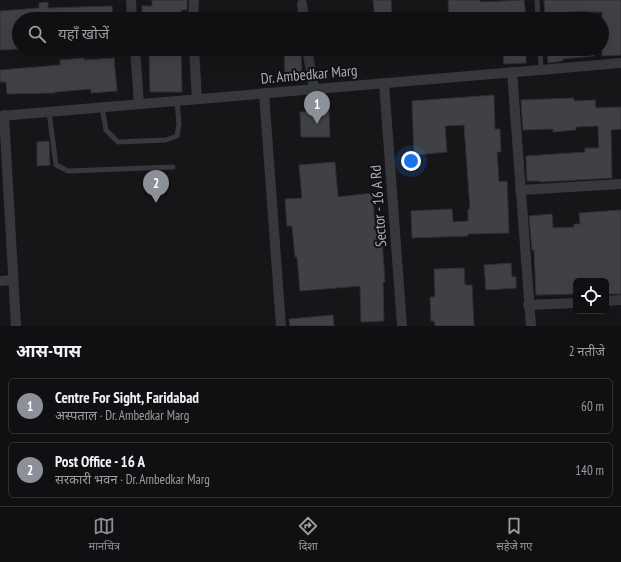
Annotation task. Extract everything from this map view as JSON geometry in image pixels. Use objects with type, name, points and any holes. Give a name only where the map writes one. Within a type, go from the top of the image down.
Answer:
[{"type":"street","points":[[131,0],[132,12]]},
{"type":"street","points":[[193,12],[194,0]]},
{"type":"street","points":[[302,4],[303,12]]},
{"type":"street","points":[[136,56],[139,104]]},
{"type":"street","points":[[194,56],[197,99]]},
{"type":"street","points":[[308,56],[314,89]]},
{"type":"street","name":"Dr. Ambedkar Marg","points":[[2,116],[621,63]]},
{"type":"street","points":[[512,72],[530,326]]},
{"type":"street","name":"Sector - 16 A Rd","points":[[384,83],[402,326]]},
{"type":"street","points":[[264,93],[281,326]]},
{"type":"street","points":[[2,116],[16,326]]},
{"type":"street","points":[[520,190],[621,184]]},
{"type":"street","points":[[0,281],[13,280]]},
{"type":"street","points":[[609,301],[621,300]]},
{"type":"street","points":[[528,305],[573,302]]},
{"type":"lane","points":[[537,0],[538,12]]},
{"type":"lane","points":[[540,56],[541,70]]},
{"type":"lane","points":[[102,107],[106,130],[118,142],[166,140],[177,136],[179,124],[177,101]]},
{"type":"lane","points":[[49,112],[56,165],[68,171],[173,167]]},
{"type":"building","points":[[152,0],[187,0],[187,10],[181,10],[181,12],[142,12],[142,6],[152,6]]},
{"type":"building","points":[[373,0],[391,0],[392,12],[374,12]]},
{"type":"building","points":[[448,0],[480,0],[480,2],[524,0],[525,12],[449,12]]},
{"type":"building","points":[[544,0],[621,0],[621,55],[609,56],[609,12],[545,12]]},
{"type":"building","points":[[48,2],[48,8],[112,6],[112,12],[12,12],[12,49],[0,50],[0,11],[39,8],[39,3]]},
{"type":"building","points":[[149,56],[181,56],[182,92],[150,92]]},
{"type":"building","points":[[284,56],[301,56],[302,75],[285,76]]},
{"type":"building","points":[[503,56],[526,56],[526,63],[504,64]]},
{"type":"building","points":[[548,56],[594,56],[563,59],[563,61],[548,63]]},
{"type":"building","points":[[84,58],[84,60],[114,58],[117,91],[91,93],[91,89],[55,93],[7,94],[6,82],[0,82],[0,70],[60,65],[60,60]]},
{"type":"building","points":[[494,95],[495,129],[500,129],[501,152],[497,152],[499,182],[507,181],[509,233],[412,238],[411,211],[452,209],[453,222],[468,221],[468,209],[470,209],[464,125],[445,126],[447,152],[414,155],[412,101]]},
{"type":"building","points":[[574,98],[574,101],[595,100],[596,108],[621,107],[621,129],[611,130],[612,178],[540,182],[527,181],[526,156],[585,152],[585,148],[599,148],[598,126],[576,127],[576,130],[553,132],[553,129],[523,130],[521,100]]},
{"type":"building","points":[[329,111],[330,137],[301,137],[300,112]]},
{"type":"building","points":[[49,141],[50,165],[37,166],[37,142]]},
{"type":"building","points":[[335,162],[338,197],[372,193],[375,224],[381,224],[385,282],[383,282],[384,321],[361,322],[360,286],[300,291],[292,226],[287,226],[285,199],[302,198],[299,165]]},
{"type":"building","points":[[621,210],[621,294],[609,294],[609,278],[573,278],[573,294],[536,295],[534,250],[532,250],[529,216],[552,214],[553,228],[574,227],[574,224],[580,224],[579,213]]},
{"type":"building","points":[[511,263],[512,277],[516,277],[516,288],[486,290],[484,265]]},
{"type":"building","points":[[464,268],[465,285],[472,285],[474,326],[435,326],[434,321],[431,321],[430,297],[435,297],[434,269]]},
{"type":"building","points":[[333,315],[334,326],[290,326],[289,319]]},
{"type":"place","name":"Centre For Sight, Faridabad","points":[[317,124]]},
{"type":"place","name":"Post Office - 16 A","points":[[156,203]]}]
